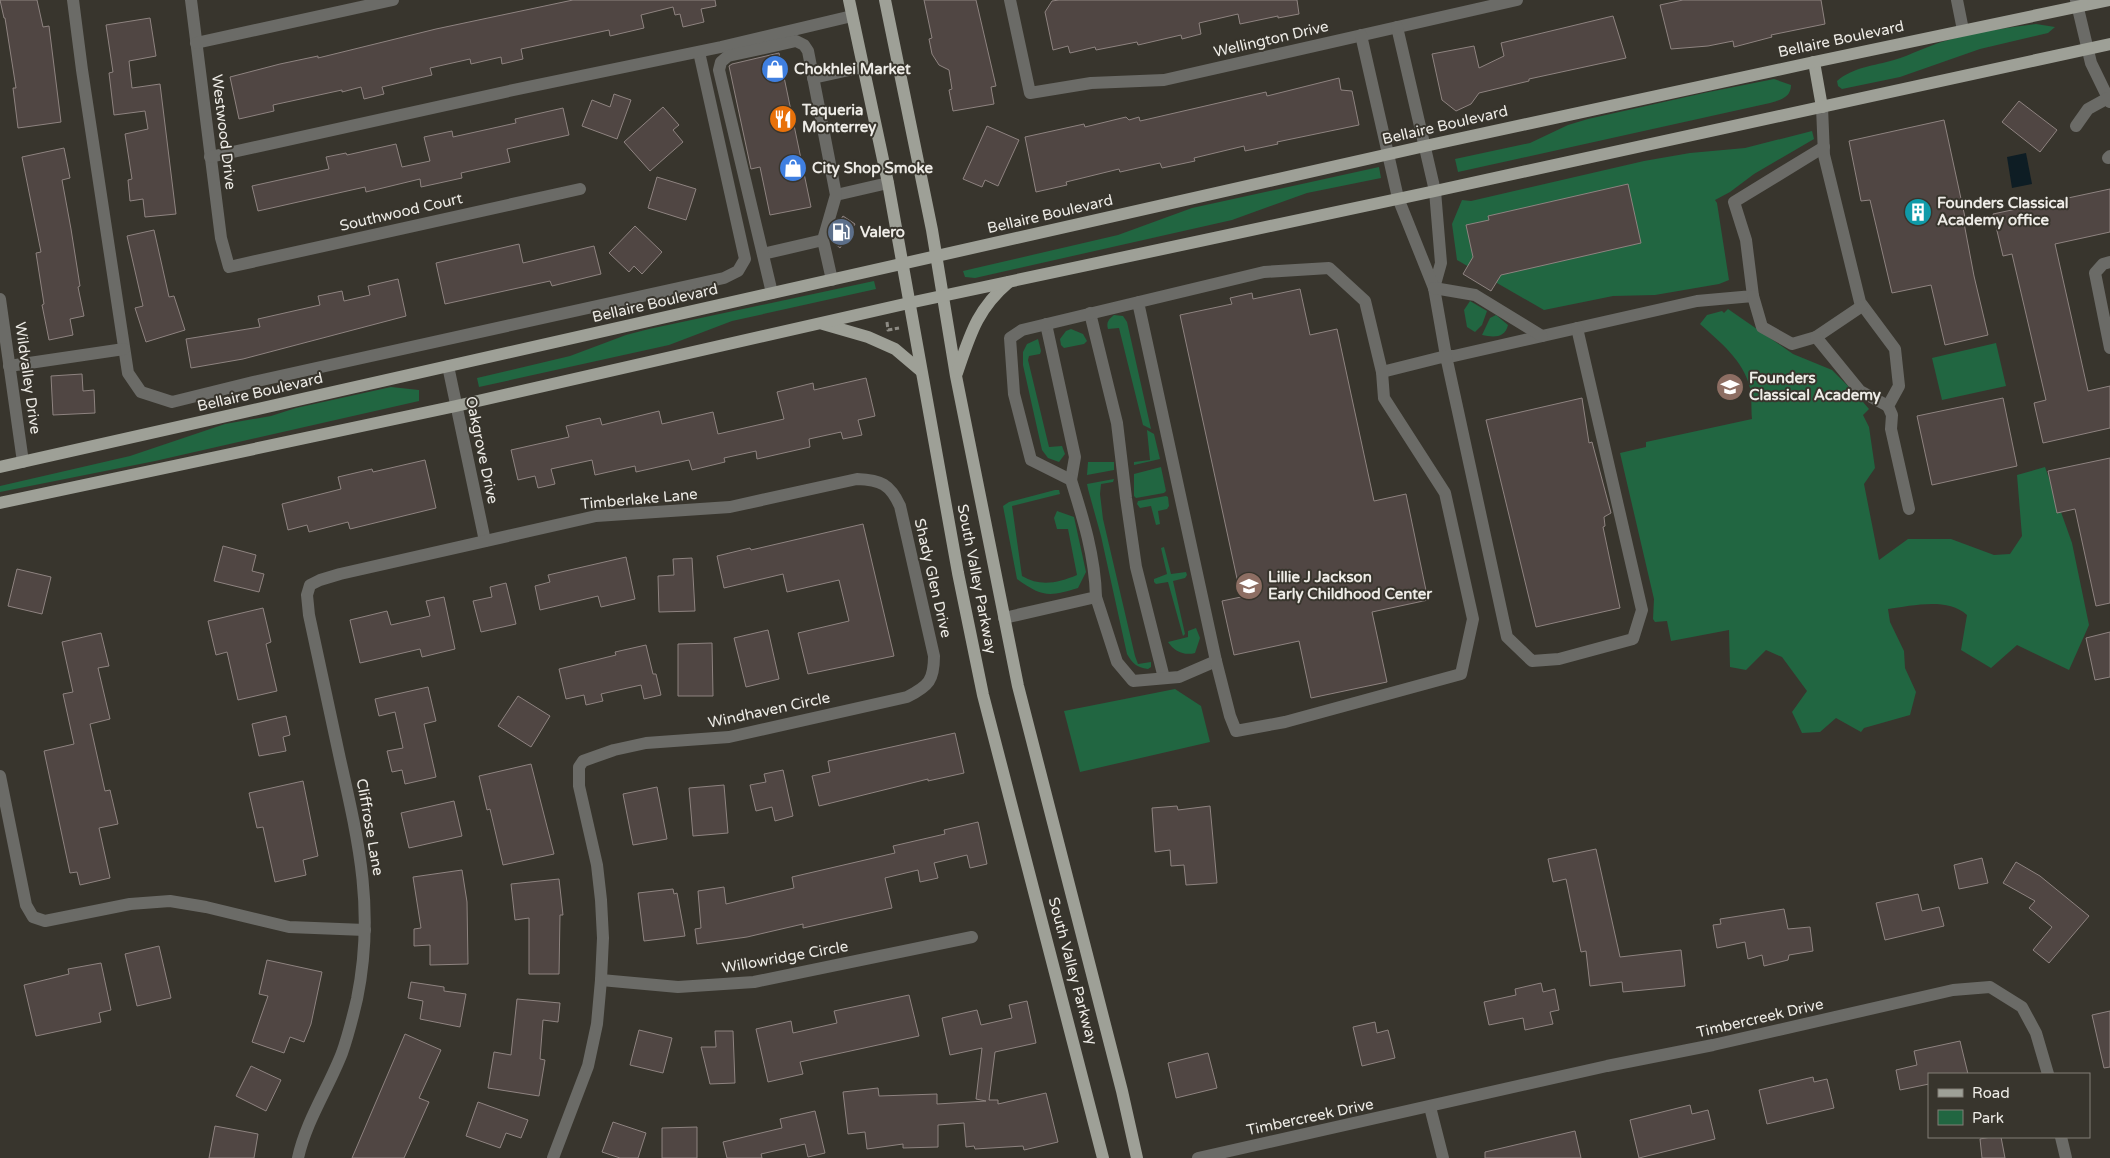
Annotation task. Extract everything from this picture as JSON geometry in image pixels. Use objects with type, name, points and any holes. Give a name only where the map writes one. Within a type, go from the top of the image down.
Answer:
[{"type":"main road","name":"South Valley Parkway","points":[[849,0],[888,183],[958,573],[984,695],[1103,1158]]},
{"type":"main road","name":"South Valley Parkway","points":[[885,0],[936,256],[956,376],[1018,686],[1115,1062],[1137,1158]]},
{"type":"main road","name":"Bellaire Boulevard","points":[[0,467],[1388,154],[1963,30],[2077,3],[2109,0]]},
{"type":"main road","points":[[0,503],[456,406],[909,303],[2110,44]]},
{"type":"main road","points":[[1814,62],[1822,107]]},
{"type":"main road","points":[[956,376],[973,326],[994,295],[1011,281]]},
{"type":"main road","points":[[820,324],[868,337],[895,350],[921,371]]},
{"type":"street","points":[[73,0],[83,80],[128,373],[142,392],[172,402],[252,382],[714,280],[738,271],[745,259],[699,52]]},
{"type":"street","name":"Westwood Drive","points":[[191,0],[220,238],[229,267]]},
{"type":"street","points":[[196,43],[392,0]]},
{"type":"street","name":"Wellington Drive","points":[[1010,0],[1030,93],[1091,83],[1164,80],[1517,0]]},
{"type":"street","points":[[1957,0],[1963,30]]},
{"type":"street","points":[[2076,126],[2088,109],[2109,100],[2091,63],[2077,3]]},
{"type":"street","points":[[210,157],[508,91],[699,52],[852,16]]},
{"type":"street","points":[[1397,27],[1435,191],[1441,263],[1434,288]]},
{"type":"street","points":[[1361,35],[1398,198],[1434,288],[1446,356],[1507,638],[1532,661],[1559,659],[1633,639],[1642,610],[1577,328]]},
{"type":"street","points":[[772,293],[719,70],[721,62],[728,56],[796,41],[804,45],[808,51],[836,195],[823,240],[832,280]]},
{"type":"street","points":[[813,78],[863,67]]},
{"type":"street","points":[[1822,107],[1824,155],[1860,302],[1895,349],[1899,386],[1888,406]]},
{"type":"street","points":[[1824,147],[1734,202],[1746,240],[1753,296],[1762,327],[1792,344],[1816,337],[1862,306]]},
{"type":"street","points":[[836,195],[888,183]]},
{"type":"street","name":"Southwood Court","points":[[229,267],[580,188]]},
{"type":"street","points":[[763,254],[823,240]]},
{"type":"street","points":[[2110,262],[2103,264],[2095,273],[2110,348]]},
{"type":"street","points":[[1071,480],[1032,460],[1014,394],[1010,338],[1022,330],[1090,314],[1138,302],[1264,272],[1329,268],[1365,301],[1382,372],[1384,398],[1445,493],[1473,619],[1461,674],[1285,722],[1236,731],[1230,716],[1216,661],[1138,302]]},
{"type":"street","points":[[1434,288],[1475,295],[1542,336]]},
{"type":"street","points":[[1382,372],[1446,356],[1454,356],[1697,301],[1753,296]]},
{"type":"street","name":"Wildvalley Drive","points":[[0,299],[6,372],[23,462]]},
{"type":"street","points":[[1090,314],[1118,423],[1136,567],[1164,678]]},
{"type":"street","points":[[1046,324],[1075,457],[1071,480],[1086,526],[1095,568],[1096,597],[1117,662],[1133,681],[1179,677],[1216,661]]},
{"type":"street","points":[[1816,337],[1860,391],[1888,406],[1892,415],[1891,429],[1910,509]]},
{"type":"street","points":[[6,372],[124,349]]},
{"type":"street","name":"Oakgrove Drive","points":[[448,366],[485,541]]},
{"type":"street","name":"Timberlake Lane","points":[[310,585],[340,574],[596,516],[730,508],[857,479],[872,479],[885,484]]},
{"type":"street","name":"Shady Glen Drive","points":[[885,484],[894,494],[900,506],[930,637],[934,656],[934,669],[929,683]]},
{"type":"street","name":"Cliffrose Lane","points":[[298,1158],[318,1103],[342,1053],[356,1000],[362,967],[365,930],[365,891],[359,845],[309,615],[307,595],[310,585]]},
{"type":"street","points":[[1004,618],[1096,597]]},
{"type":"street","name":"Windhaven Circle","points":[[601,980],[603,938],[601,900],[597,865],[579,786],[579,767],[583,761],[614,750],[646,743],[729,737],[907,696],[920,691],[929,683]]},
{"type":"street","points":[[0,776],[26,905],[33,917],[44,921],[130,904],[170,901],[206,907],[289,927],[365,930]]},
{"type":"street","name":"Willowridge Circle","points":[[601,980],[678,987],[754,982],[972,937]]},
{"type":"street","points":[[553,1158],[588,1066],[597,1024],[601,980]]},
{"type":"street","name":"Timbercreek Drive","points":[[1198,1158],[1607,1066],[1713,1045],[1953,990],[1990,987],[2022,1006],[2036,1033],[2048,1073]]},
{"type":"street","points":[[1430,1107],[1443,1158]]},
{"type":"street","points":[[2061,1138],[2066,1158]]},
{"type":"path","points":[[887,322],[888,330],[899,328]]},
{"type":"green space","points":[[2036,24],[2055,27],[2048,33],[1980,49],[1900,77],[1842,89],[1838,86],[1837,81],[1843,76],[1900,58],[1938,43],[1979,33]]},
{"type":"green space","points":[[1774,79],[1791,85],[1791,89],[1787,95],[1774,102],[1458,172],[1455,159],[1530,143],[1568,125],[1588,119]]},
{"type":"green space","points":[[1812,131],[1814,139],[1754,174],[1730,192],[1715,200],[1729,280],[1719,284],[1655,295],[1613,296],[1544,310],[1457,260],[1452,224],[1462,200],[1471,201],[1644,161],[1690,153],[1745,148]]},
{"type":"green space","points":[[1379,167],[1381,178],[1307,193],[1232,220],[975,278],[965,277],[963,271],[1118,235],[1192,208]]},
{"type":"green space","points":[[874,281],[876,289],[732,321],[669,345],[479,387],[477,378],[570,356],[626,335]]},
{"type":"green space","points":[[1470,301],[1487,311],[1482,325],[1475,332],[1467,327],[1464,310]]},
{"type":"green space","points":[[1728,309],[1793,354],[1832,370],[1869,409],[1863,415],[1869,427],[1875,468],[1864,484],[1879,560],[1908,539],[1951,539],[1994,555],[2010,554],[2022,536],[2017,475],[2045,467],[2072,543],[2089,625],[2069,670],[2017,645],[1991,668],[1961,650],[1967,615],[1959,609],[1940,604],[1929,604],[1888,609],[1890,622],[1904,651],[1905,668],[1916,692],[1910,715],[1864,728],[1861,732],[1836,718],[1820,732],[1802,733],[1792,712],[1807,691],[1782,657],[1766,650],[1746,670],[1730,667],[1729,630],[1671,641],[1667,621],[1655,622],[1653,619],[1654,599],[1620,453],[1646,447],[1646,442],[1752,419],[1751,395],[1747,378],[1737,360],[1700,324],[1707,315],[1722,311],[1724,313]]},
{"type":"green space","points":[[1114,315],[1123,316],[1127,322],[1151,429],[1143,425],[1119,328],[1108,329],[1108,321]]},
{"type":"green space","points":[[1496,315],[1508,325],[1504,333],[1498,336],[1482,335],[1490,318]]},
{"type":"green space","points":[[1071,329],[1083,334],[1087,341],[1084,344],[1064,348],[1061,345],[1060,339],[1066,331]]},
{"type":"green space","points":[[1038,339],[1040,354],[1029,356],[1028,360],[1049,447],[1062,446],[1065,454],[1059,462],[1048,458],[1042,450],[1023,365],[1023,352],[1027,344]]},
{"type":"green space","points":[[1996,343],[2006,386],[1942,400],[1932,358]]},
{"type":"green space","points":[[391,387],[419,390],[419,401],[155,461],[0,492],[0,486],[130,456],[225,424],[271,416],[296,408]]},
{"type":"green space","points":[[1147,430],[1154,434],[1160,459],[1134,465],[1134,462],[1150,460]]},
{"type":"green space","points":[[1088,462],[1114,462],[1114,470],[1087,475]]},
{"type":"green space","points":[[1161,467],[1166,491],[1136,498],[1134,496],[1134,474]]},
{"type":"green space","points":[[1114,479],[1113,482],[1101,484],[1100,494],[1103,519],[1135,656],[1138,664],[1151,662],[1151,667],[1148,669],[1135,664],[1127,654],[1101,536],[1087,484]]},
{"type":"green space","points":[[1059,490],[1060,494],[1012,506],[1022,576],[1036,582],[1056,582],[1077,575],[1068,529],[1057,529],[1054,518],[1057,511],[1074,517],[1086,572],[1078,588],[1060,593],[1046,594],[1033,589],[1017,579],[1003,506],[1009,502]]},
{"type":"green space","points":[[1168,497],[1169,506],[1167,509],[1158,511],[1160,524],[1156,525],[1151,506],[1140,508],[1137,504],[1138,501]]},
{"type":"green space","points":[[1164,547],[1171,574],[1186,572],[1187,575],[1185,578],[1173,581],[1185,634],[1183,636],[1168,582],[1156,584],[1154,582],[1154,579],[1167,574],[1161,548]]},
{"type":"green space","points":[[1196,628],[1200,638],[1195,653],[1187,654],[1180,652],[1168,642],[1188,637],[1188,631]]},
{"type":"green space","points":[[1175,689],[1201,706],[1210,742],[1080,772],[1064,711]]},
{"type":"shaded area","points":[[2026,153],[2032,184],[2012,188],[2007,157]]},
{"type":"building","points":[[0,0],[37,0],[43,27],[49,26],[61,122],[18,128],[13,88],[16,88],[5,18]]},
{"type":"building","points":[[573,0],[715,0],[716,6],[701,9],[704,22],[683,27],[680,14],[675,15],[673,7],[641,15],[644,28],[610,36],[609,30],[521,49],[523,59],[502,64],[501,57],[471,64],[470,59],[430,68],[432,75],[382,87],[384,94],[364,99],[361,87],[342,92],[342,90],[273,105],[274,111],[239,119],[230,77],[280,64],[318,56],[318,58],[436,29]]},
{"type":"building","points":[[924,0],[976,0],[996,86],[991,87],[994,104],[953,111],[949,90],[952,89],[949,70],[939,65],[932,54],[929,39],[932,38]]},
{"type":"building","points":[[1297,0],[1299,14],[1278,18],[1278,16],[1240,24],[1238,14],[1199,23],[1201,34],[1182,39],[1181,35],[1138,45],[1137,42],[1096,50],[1095,47],[1070,53],[1068,46],[1053,50],[1045,12],[1052,1]]},
{"type":"building","points":[[1683,0],[1821,0],[1825,24],[1771,35],[1772,37],[1734,47],[1733,41],[1708,46],[1671,49],[1660,5]]},
{"type":"building","points":[[1613,16],[1626,58],[1529,79],[1529,81],[1479,93],[1471,104],[1456,111],[1442,100],[1432,54],[1474,46],[1479,68],[1504,56],[1501,43]]},
{"type":"building","points":[[150,18],[156,56],[129,61],[132,88],[160,84],[176,214],[145,217],[143,199],[130,201],[128,180],[132,179],[125,134],[148,129],[145,111],[114,115],[109,73],[113,72],[106,25]]},
{"type":"building","points":[[779,53],[811,207],[770,215],[760,167],[751,169],[729,66]]},
{"type":"building","points":[[1339,78],[1341,90],[1352,91],[1359,125],[1277,142],[1278,144],[1245,151],[1244,146],[1194,158],[1195,161],[1162,168],[1160,163],[1120,172],[1119,169],[1066,182],[1067,185],[1036,192],[1025,137],[1084,124],[1085,127],[1126,117],[1129,120],[1139,117],[1140,121],[1266,92],[1267,96]]},
{"type":"building","points":[[614,94],[631,100],[617,139],[582,126],[592,100],[610,107]]},
{"type":"building","points":[[2019,101],[2057,130],[2040,152],[2002,122]]},
{"type":"building","points":[[663,107],[679,125],[673,130],[683,142],[650,171],[624,142]]},
{"type":"building","points":[[563,108],[569,135],[507,149],[510,162],[461,173],[462,178],[421,187],[420,179],[366,192],[365,187],[258,211],[252,186],[329,169],[326,157],[346,153],[347,155],[396,144],[402,167],[430,161],[424,137],[452,131],[453,137],[516,123],[515,119]]},
{"type":"building","name":"Founders Classical Academy office","points":[[1944,120],[1966,222],[1964,223],[1974,276],[1988,335],[1945,345],[1931,285],[1892,293],[1870,200],[1861,201],[1849,141]]},
{"type":"building","points":[[987,126],[1019,140],[998,186],[985,180],[982,187],[963,179]]},
{"type":"building","points":[[64,148],[70,178],[62,180],[84,316],[70,319],[73,335],[49,340],[42,305],[44,304],[36,253],[41,252],[22,157]]},
{"type":"building","points":[[657,177],[696,189],[686,220],[648,208]]},
{"type":"building","points":[[1628,184],[1641,243],[1501,275],[1491,291],[1463,274],[1473,257],[1466,225],[1489,220],[1488,216]]},
{"type":"building","points":[[2110,189],[2110,232],[2055,244],[2088,391],[2110,386],[2110,428],[2043,443],[2034,403],[2046,400],[2012,254],[2003,256],[1993,214]]},
{"type":"building","name":"Valero","points":[[843,216],[855,224],[840,248],[831,240],[835,228]]},
{"type":"building","points":[[635,226],[662,252],[642,274],[634,266],[629,272],[609,253]]},
{"type":"building","points":[[154,230],[169,297],[174,296],[185,330],[146,342],[135,308],[143,306],[127,236]]},
{"type":"building","points":[[519,244],[523,263],[594,246],[601,274],[552,286],[550,281],[445,304],[436,263]]},
{"type":"building","points":[[398,279],[406,316],[243,359],[191,368],[186,339],[260,327],[258,319],[320,305],[318,296],[342,291],[344,301],[370,295],[368,286]]},
{"type":"building","points":[[1300,289],[1310,335],[1337,329],[1374,501],[1406,494],[1428,600],[1372,612],[1387,682],[1311,698],[1299,641],[1234,655],[1222,601],[1241,597],[1180,315],[1232,304],[1230,298],[1252,293],[1253,299]]},
{"type":"building","points":[[82,374],[83,391],[94,390],[95,413],[53,415],[51,376]]},
{"type":"building","points":[[866,378],[875,416],[858,420],[862,435],[843,439],[841,432],[809,439],[810,447],[757,459],[756,451],[724,458],[725,462],[692,470],[689,460],[636,472],[635,466],[595,475],[592,460],[551,469],[555,484],[538,488],[535,476],[518,480],[511,450],[569,437],[566,426],[600,418],[602,425],[659,411],[662,424],[713,412],[718,434],[784,419],[777,392],[813,383],[814,390]]},
{"type":"building","points":[[1582,398],[1589,443],[1592,442],[1611,513],[1604,517],[1605,526],[1603,527],[1620,608],[1536,627],[1486,420]]},
{"type":"building","points":[[2003,398],[2017,466],[1932,485],[1917,416]]},
{"type":"building","points":[[2110,458],[2110,603],[2096,606],[2075,509],[2057,513],[2048,471]]},
{"type":"building","points":[[425,460],[436,508],[350,529],[348,522],[309,532],[307,525],[288,530],[282,504],[341,489],[338,477],[372,469],[373,472]]},
{"type":"building","points":[[863,524],[894,656],[808,674],[798,633],[849,621],[839,580],[787,592],[783,574],[724,588],[717,556]]},
{"type":"building","points":[[223,546],[256,555],[252,571],[264,574],[259,592],[214,581]]},
{"type":"building","points":[[626,557],[635,599],[601,607],[598,596],[540,610],[535,586],[550,582],[548,575]]},
{"type":"building","points":[[692,558],[695,611],[659,612],[658,576],[674,575],[673,559]]},
{"type":"building","points":[[17,569],[51,577],[42,614],[8,606]]},
{"type":"building","points":[[506,583],[516,624],[481,632],[473,601],[492,597],[490,587]]},
{"type":"building","points":[[444,597],[455,649],[422,657],[420,649],[360,663],[350,620],[387,611],[391,625],[430,616],[426,601]]},
{"type":"building","points":[[263,608],[271,642],[266,644],[277,691],[238,700],[227,652],[216,655],[208,621]]},
{"type":"building","points":[[768,630],[779,679],[746,687],[734,638]]},
{"type":"building","points":[[2110,632],[2110,677],[2095,680],[2086,638]]},
{"type":"building","points":[[101,633],[109,666],[98,668],[110,719],[90,724],[105,791],[110,790],[118,824],[99,828],[110,878],[80,885],[77,872],[70,873],[44,751],[74,744],[63,694],[73,692],[62,642]]},
{"type":"building","points":[[712,643],[713,696],[678,696],[678,644]]},
{"type":"building","points":[[646,645],[653,674],[656,674],[661,695],[644,699],[641,685],[601,694],[603,701],[586,705],[584,695],[566,699],[559,669],[616,655],[615,652]]},
{"type":"building","points":[[428,687],[436,721],[424,724],[436,777],[405,784],[402,770],[392,772],[387,751],[403,748],[395,712],[379,716],[375,699]]},
{"type":"building","points":[[518,696],[550,716],[531,747],[498,726]]},
{"type":"building","points":[[286,716],[290,735],[283,737],[286,751],[259,756],[252,724]]},
{"type":"building","points":[[955,733],[964,773],[928,781],[928,779],[819,806],[812,776],[830,772],[828,761]]},
{"type":"building","points":[[531,764],[554,854],[503,865],[490,809],[487,810],[479,776]]},
{"type":"building","points":[[783,770],[793,816],[775,821],[772,807],[756,811],[750,785],[766,782],[764,774]]},
{"type":"building","points":[[303,781],[318,856],[303,860],[306,875],[275,882],[263,827],[257,828],[249,793]]},
{"type":"building","points":[[724,785],[728,833],[693,836],[689,788]]},
{"type":"building","points":[[657,787],[667,839],[633,845],[623,794]]},
{"type":"building","points":[[454,801],[462,836],[409,848],[401,813]]},
{"type":"building","points":[[1177,806],[1178,810],[1210,806],[1217,883],[1186,885],[1184,865],[1171,866],[1170,850],[1155,852],[1152,808]]},
{"type":"building","points":[[978,822],[987,864],[970,868],[967,855],[934,863],[938,878],[920,882],[918,870],[885,878],[892,908],[803,928],[803,924],[747,937],[697,944],[695,929],[701,928],[698,891],[724,887],[726,904],[794,888],[792,877],[895,853],[893,846],[945,834],[944,830]]},
{"type":"building","points":[[1596,849],[1620,957],[1681,950],[1685,986],[1623,992],[1622,982],[1590,986],[1586,951],[1581,952],[1566,879],[1553,882],[1548,859]]},
{"type":"building","points":[[1982,858],[1988,883],[1959,889],[1954,865]]},
{"type":"building","points":[[2016,862],[2040,876],[2089,916],[2049,963],[2033,950],[2052,927],[2029,908],[2035,901],[2003,883]]},
{"type":"building","points":[[462,870],[467,902],[468,964],[430,965],[430,945],[414,946],[414,929],[421,928],[413,877]]},
{"type":"building","points":[[559,879],[563,915],[560,915],[559,974],[529,974],[529,918],[515,920],[511,884]]},
{"type":"building","points":[[673,889],[674,894],[677,893],[685,936],[644,941],[638,893]]},
{"type":"building","points":[[1918,894],[1922,911],[1939,907],[1944,926],[1885,940],[1876,903]]},
{"type":"building","points":[[1784,909],[1788,929],[1810,927],[1813,951],[1789,955],[1788,960],[1764,966],[1762,955],[1748,959],[1745,942],[1717,948],[1713,925],[1721,924],[1720,919]]},
{"type":"building","points":[[159,946],[171,998],[137,1006],[125,954]]},
{"type":"building","points":[[267,960],[322,972],[311,1024],[304,1042],[290,1037],[284,1053],[252,1042],[268,996],[259,994]]},
{"type":"building","points":[[101,963],[111,1010],[99,1013],[101,1022],[36,1036],[24,985],[69,974],[68,969]]},
{"type":"building","points":[[411,982],[444,987],[444,991],[466,994],[460,1027],[420,1019],[423,1001],[408,998]]},
{"type":"building","points":[[1541,983],[1543,992],[1555,989],[1559,1010],[1550,1012],[1553,1024],[1525,1030],[1523,1018],[1489,1025],[1484,1002],[1516,995],[1515,989]]},
{"type":"building","points":[[909,995],[919,1036],[800,1062],[803,1074],[768,1082],[756,1029],[791,1021],[793,1033],[837,1023],[834,1011]]},
{"type":"building","points":[[517,999],[560,1003],[558,1022],[543,1020],[540,1059],[545,1060],[539,1096],[488,1088],[494,1052],[511,1055]]},
{"type":"building","points":[[1027,1001],[1036,1043],[995,1052],[989,1100],[998,1100],[998,1104],[1046,1093],[1058,1142],[1024,1150],[1023,1146],[975,1149],[974,1146],[966,1147],[964,1123],[938,1125],[938,1147],[903,1148],[903,1144],[867,1149],[865,1132],[848,1134],[843,1092],[878,1088],[879,1096],[937,1094],[937,1104],[986,1101],[976,1099],[982,1048],[950,1055],[942,1018],[977,1010],[981,1025],[1012,1018],[1009,1005]]},
{"type":"building","points":[[2110,1011],[2110,1067],[2104,1068],[2092,1015]]},
{"type":"building","points":[[1375,1022],[1377,1033],[1388,1030],[1395,1058],[1362,1066],[1353,1027]]},
{"type":"building","points":[[639,1030],[672,1038],[663,1073],[630,1065]]},
{"type":"building","points":[[715,1031],[733,1031],[735,1083],[710,1084],[701,1047],[716,1047]]},
{"type":"building","points":[[405,1034],[441,1050],[419,1098],[429,1102],[404,1158],[352,1158]]},
{"type":"building","points":[[1960,1041],[1968,1073],[1928,1073],[1928,1084],[1900,1090],[1896,1070],[1917,1065],[1914,1051]]},
{"type":"building","points":[[1208,1053],[1217,1088],[1176,1098],[1168,1063]]},
{"type":"building","points":[[251,1066],[281,1080],[266,1111],[236,1096]]},
{"type":"building","points":[[1813,1077],[1814,1082],[1827,1079],[1834,1108],[1767,1124],[1759,1090]]},
{"type":"building","points":[[478,1102],[528,1120],[521,1138],[506,1133],[500,1148],[466,1136]]},
{"type":"building","points":[[1690,1105],[1692,1114],[1708,1110],[1715,1139],[1639,1158],[1630,1120]]},
{"type":"building","points":[[815,1111],[825,1153],[808,1157],[805,1144],[761,1154],[762,1158],[727,1158],[723,1142],[782,1128],[780,1119]]},
{"type":"building","points":[[613,1122],[646,1133],[638,1158],[620,1158],[602,1152]]},
{"type":"building","points":[[215,1126],[258,1134],[254,1158],[209,1158]]},
{"type":"building","points":[[697,1127],[697,1158],[662,1158],[662,1128]]},
{"type":"building","points":[[1575,1131],[1581,1158],[1485,1158],[1485,1152]]},
{"type":"building","points":[[2001,1138],[2005,1158],[1982,1158],[1980,1139]]},
{"type":"place","name":"Chokhlei Market","points":[[775,69]]},
{"type":"place","name":"Taqueria Monterrey","points":[[783,119]]},
{"type":"place","name":"City Shop Smoke","points":[[793,168]]},
{"type":"place","name":"Founders Classical Academy office","points":[[1918,212]]},
{"type":"place","name":"Valero","points":[[841,232]]},
{"type":"place","name":"Founders Classical Academy","points":[[1730,387]]},
{"type":"place","name":"Lillie J Jackson Early Childhood Center","points":[[1249,586]]}]
